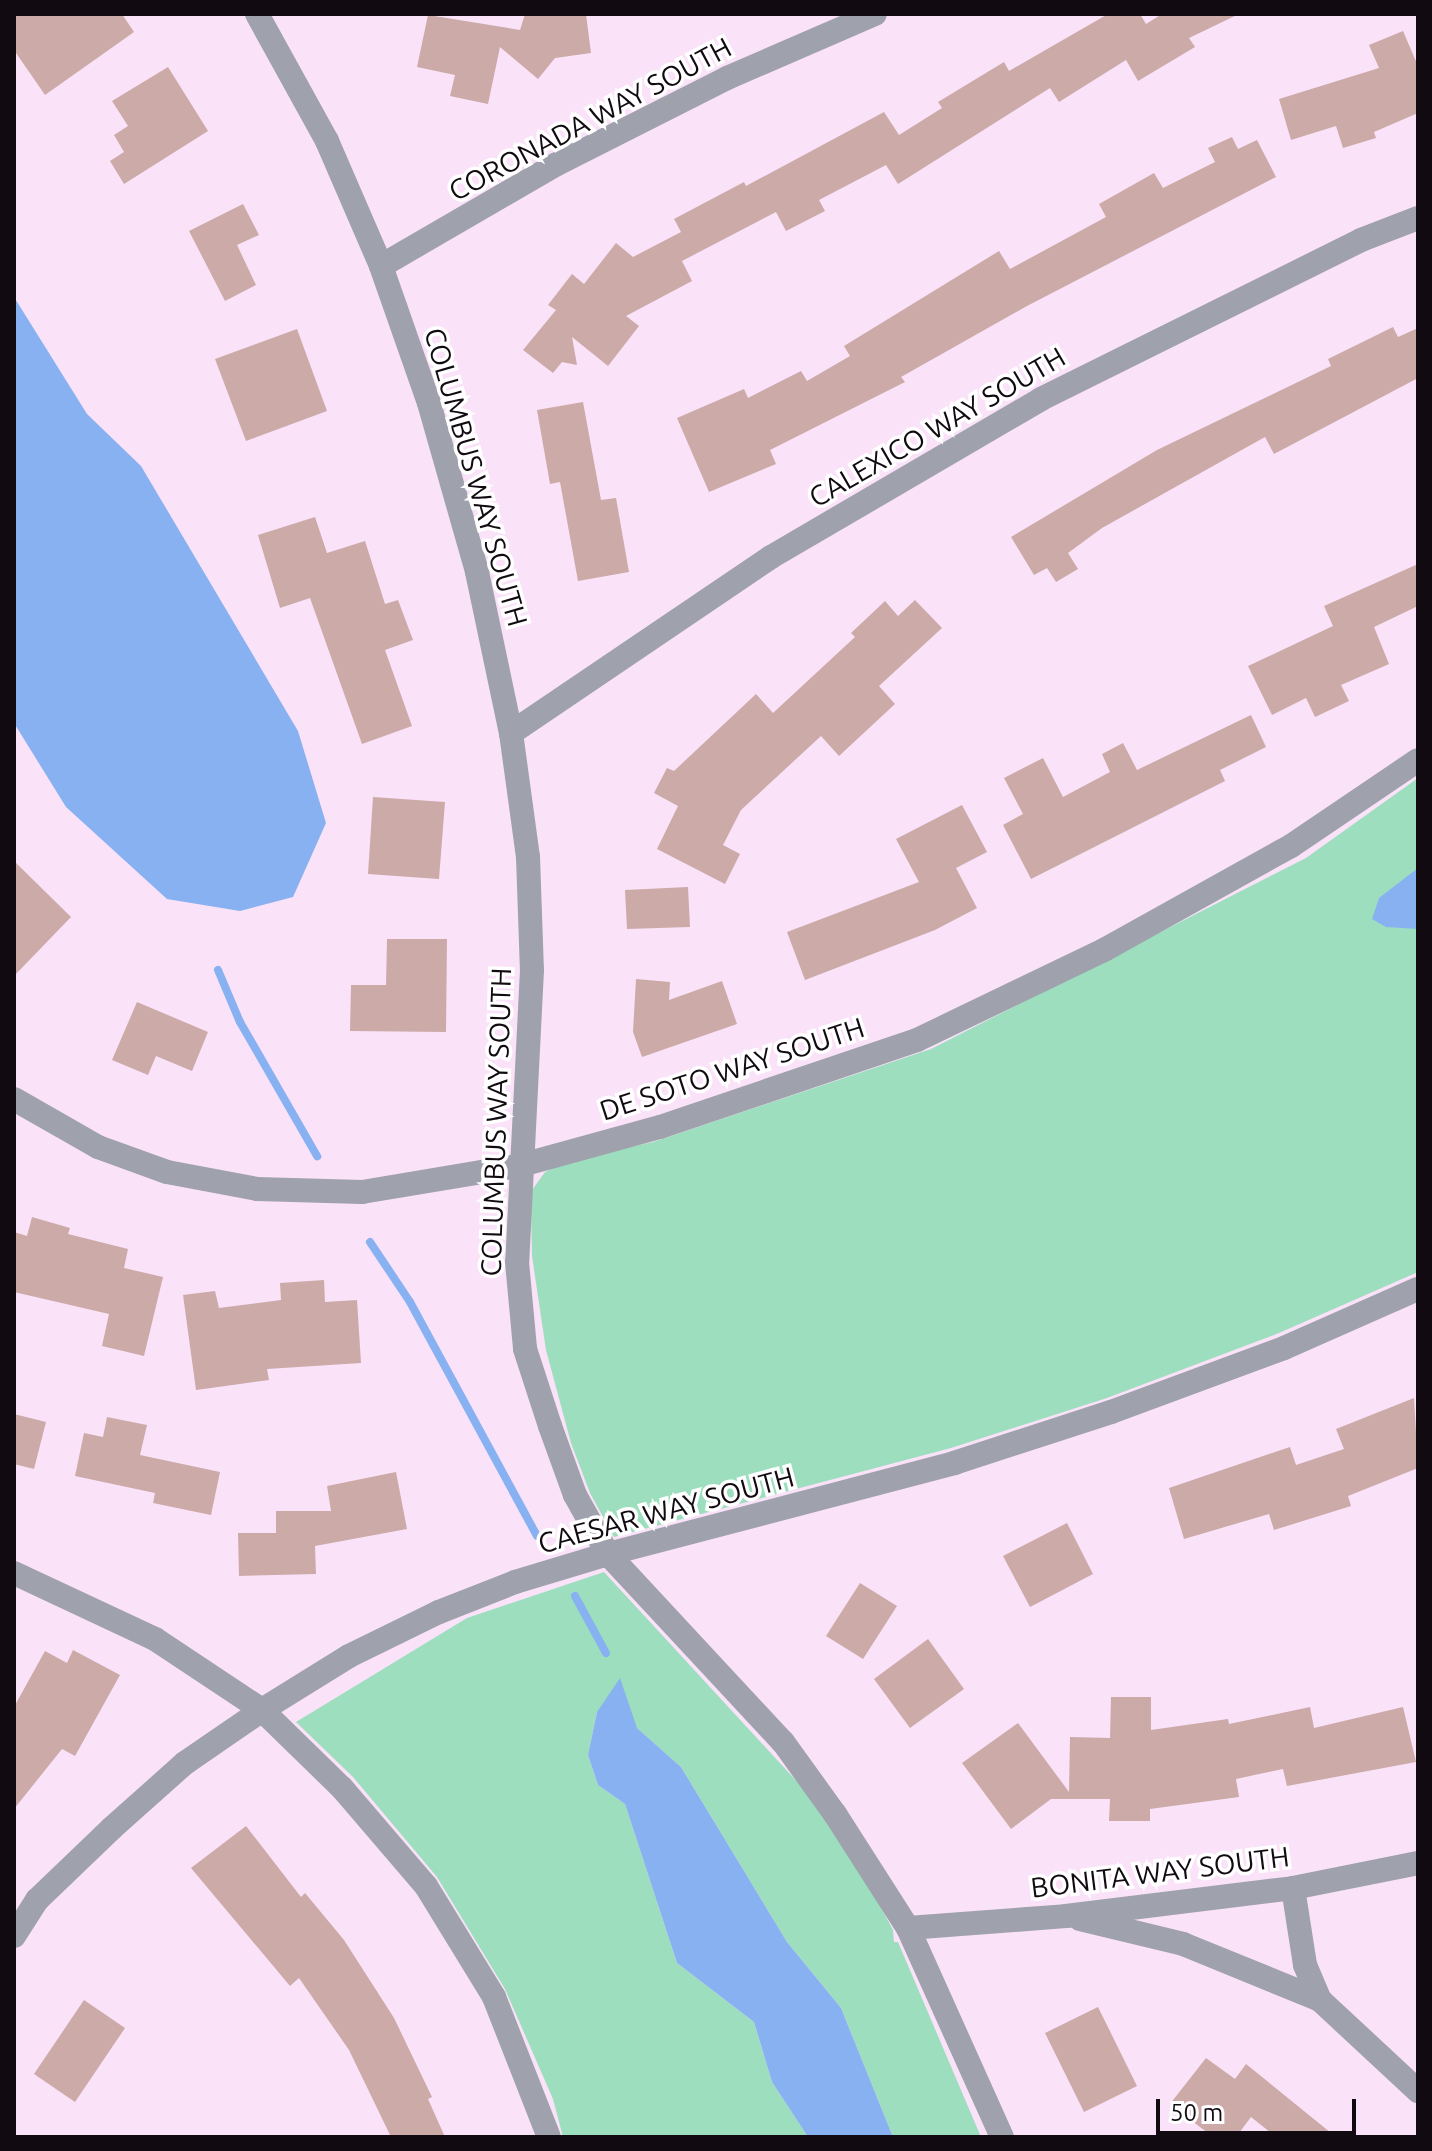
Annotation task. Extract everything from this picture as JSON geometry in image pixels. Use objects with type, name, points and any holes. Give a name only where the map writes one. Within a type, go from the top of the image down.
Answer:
[{"type":"street","name":"COLUMBUS WAY SOUTH","points":[[257,14],[327,141],[381,266],[429,403],[477,572],[511,733],[528,857],[532,970],[518,1166],[517,1262],[525,1349],[575,1495],[608,1554],[783,1742],[908,1928],[1002,2137]]},
{"type":"street","name":"CORONADA WAY SOUTH","points":[[381,266],[557,164],[727,78],[875,14]]},
{"type":"street","name":"CALEXICO WAY SOUTH","points":[[511,733],[771,557],[1041,399],[1361,240],[1418,218]]},
{"type":"street","name":"DE SOTO WAY SOUTH","points":[[14,1099],[98,1147],[167,1172],[257,1189],[362,1192],[518,1166],[660,1127],[917,1040],[1104,950],[1278,854],[1418,760]]},
{"type":"street","name":"CAESAR WAY SOUTH","points":[[14,1936],[37,1900],[185,1763],[349,1656],[439,1612],[515,1582],[608,1554],[940,1467],[1111,1412],[1284,1348],[1418,1289]]},
{"type":"street","points":[[14,1573],[155,1639],[262,1710],[342,1788],[426,1886],[494,1997],[549,2137]]},
{"type":"street","name":"BONITA WAY SOUTH","points":[[908,1928],[1066,1916],[1293,1888],[1418,1863]]},
{"type":"street","points":[[1293,1888],[1305,1965],[1320,2000]]},
{"type":"street","points":[[1066,1916],[1183,1944],[1320,2000],[1418,2091]]},
{"type":"green space","points":[[1418,778],[1418,1272],[1279,1333],[1107,1398],[951,1448],[614,1537],[590,1493],[571,1443],[546,1350],[532,1256],[531,1209],[532,1190],[545,1172],[567,1161],[653,1142],[931,1049],[1306,858]]},
{"type":"green space","points":[[604,1572],[837,1825],[893,1930],[894,1942],[898,1942],[981,2137],[893,2137],[841,2008],[787,1942],[681,1767],[637,1728],[597,1712],[588,1755],[598,1785],[625,1804],[677,1963],[754,2022],[772,2082],[808,2137],[563,2137],[553,2099],[505,1989],[437,1877],[353,1777],[296,1722],[467,1618]]},
{"type":"water","points":[[14,297],[87,414],[141,466],[298,731],[326,823],[293,897],[240,911],[167,899],[66,807],[14,723]]},
{"type":"water","points":[[1418,868],[1418,929],[1386,927],[1372,919],[1379,898]]},
{"type":"water","points":[[620,1678],[637,1728],[681,1767],[787,1942],[841,2008],[893,2137],[808,2137],[772,2082],[754,2022],[677,1963],[625,1804],[598,1785],[588,1755],[597,1712]]},
{"type":"building","points":[[14,14],[122,14],[134,32],[45,95],[14,50]]},
{"type":"building","points":[[525,14],[586,14],[591,53],[555,58],[538,79],[500,47],[488,104],[450,96],[455,75],[417,67],[428,15],[520,30]]},
{"type":"building","points":[[1108,14],[1140,14],[1146,24],[1162,14],[1239,14],[1189,38],[1195,47],[1138,81],[1126,60],[1059,102],[1050,88],[898,184],[886,165],[819,200],[825,211],[786,231],[776,212],[682,261],[692,281],[626,316],[639,326],[608,366],[572,337],[577,365],[562,362],[553,373],[523,350],[556,310],[548,305],[572,274],[584,284],[616,243],[633,257],[681,232],[674,219],[744,182],[746,186],[884,112],[899,135],[942,108],[938,102],[1004,62],[1009,71]]},
{"type":"building","points":[[1403,31],[1418,66],[1418,113],[1374,132],[1376,138],[1343,148],[1336,126],[1291,140],[1279,99],[1379,68],[1369,45]]},
{"type":"building","points":[[168,67],[208,131],[124,184],[110,161],[124,152],[114,135],[128,126],[112,101]]},
{"type":"building","points":[[1232,137],[1238,149],[1257,140],[1276,177],[1027,306],[901,377],[905,382],[770,450],[776,464],[709,492],[677,418],[744,389],[748,398],[801,371],[807,381],[850,356],[844,346],[999,251],[1010,269],[1106,217],[1099,204],[1154,173],[1163,188],[1215,162],[1208,148]]},
{"type":"building","points":[[243,204],[259,235],[237,245],[256,285],[225,301],[189,231]]},
{"type":"building","points":[[1393,327],[1398,337],[1418,328],[1418,378],[1274,454],[1265,437],[1102,528],[1068,553],[1078,569],[1056,582],[1047,568],[1034,575],[1011,537],[1157,450],[1331,366],[1328,359]]},
{"type":"building","points":[[297,329],[327,411],[246,441],[215,359]]},
{"type":"building","points":[[583,402],[601,500],[616,498],[629,572],[578,581],[560,482],[550,484],[537,410]]},
{"type":"building","points":[[315,517],[327,553],[365,541],[385,604],[398,600],[413,640],[385,650],[412,726],[362,744],[310,598],[280,608],[258,535]]},
{"type":"building","points":[[1418,564],[1418,606],[1374,627],[1389,664],[1341,685],[1349,701],[1315,717],[1306,698],[1272,715],[1248,666],[1333,626],[1324,606]]},
{"type":"building","points":[[915,600],[942,628],[879,686],[895,704],[839,756],[821,736],[741,810],[723,845],[740,854],[725,884],[657,849],[678,806],[654,793],[667,768],[674,771],[756,694],[773,713],[855,637],[851,633],[885,601],[898,616]]},
{"type":"building","points":[[1251,715],[1266,747],[1220,770],[1225,781],[1031,879],[1003,825],[1023,814],[1004,778],[1043,758],[1063,797],[1110,772],[1102,754],[1123,743],[1137,770]]},
{"type":"building","points":[[373,797],[445,802],[439,879],[368,874]]},
{"type":"building","points":[[962,805],[987,852],[956,868],[977,908],[935,930],[805,980],[787,932],[919,882],[896,839]]},
{"type":"building","points":[[14,861],[71,917],[14,976]]},
{"type":"building","points":[[688,887],[690,927],[627,929],[625,890]]},
{"type":"building","points":[[387,939],[447,939],[446,1032],[350,1031],[351,985],[386,985]]},
{"type":"building","points":[[636,979],[670,982],[669,1000],[722,981],[737,1024],[642,1057],[633,1032]]},
{"type":"building","points":[[137,1002],[208,1032],[192,1071],[156,1056],[148,1075],[112,1060]]},
{"type":"building","points":[[32,1217],[70,1228],[68,1234],[128,1249],[124,1268],[163,1277],[144,1356],[102,1346],[109,1314],[14,1292],[14,1232],[27,1236]]},
{"type":"building","points":[[324,1280],[325,1302],[357,1300],[361,1363],[267,1369],[269,1380],[196,1390],[183,1295],[215,1291],[219,1308],[281,1300],[280,1283]]},
{"type":"building","points":[[1414,1398],[1418,1468],[1348,1496],[1351,1506],[1274,1530],[1269,1514],[1184,1539],[1169,1488],[1290,1447],[1296,1465],[1344,1449],[1336,1429]]},
{"type":"building","points":[[14,1414],[46,1422],[34,1469],[14,1464]]},
{"type":"building","points":[[107,1417],[147,1425],[140,1455],[220,1472],[211,1515],[153,1503],[155,1493],[75,1476],[84,1433],[103,1437]]},
{"type":"building","points":[[396,1472],[407,1529],[315,1546],[316,1574],[239,1576],[238,1533],[276,1533],[276,1511],[331,1511],[327,1486]]},
{"type":"building","points":[[1067,1523],[1093,1574],[1030,1607],[1003,1556]]},
{"type":"building","points":[[860,1583],[897,1606],[863,1659],[826,1636]]},
{"type":"building","points":[[928,1639],[964,1689],[910,1728],[874,1679]]},
{"type":"building","points":[[73,1650],[120,1675],[75,1756],[62,1749],[14,1809],[14,1707],[45,1651],[67,1663]]},
{"type":"building","points":[[1111,1697],[1151,1697],[1151,1730],[1228,1719],[1229,1724],[1310,1707],[1314,1728],[1403,1707],[1416,1762],[1287,1786],[1283,1769],[1236,1779],[1239,1797],[1150,1809],[1150,1821],[1109,1821],[1110,1799],[1051,1799],[1011,1829],[962,1763],[1018,1723],[1069,1792],[1070,1737],[1110,1738]]},
{"type":"building","points":[[246,1826],[301,1897],[305,1893],[344,1940],[394,2018],[432,2097],[428,2099],[445,2137],[391,2137],[349,2050],[299,1978],[290,1986],[191,1868]]},
{"type":"building","points":[[84,2000],[125,2028],[75,2102],[34,2074]]},
{"type":"building","points":[[1098,2007],[1137,2086],[1084,2112],[1045,2033]]},
{"type":"building","points":[[1206,2058],[1235,2079],[1246,2064],[1336,2137],[1276,2137],[1251,2117],[1236,2137],[1213,2137],[1170,2104]]},
{"type":"waterway","points":[[218,970],[240,1022],[317,1156]]},
{"type":"waterway","points":[[370,1242],[410,1302],[537,1536]]},
{"type":"waterway","points":[[575,1596],[606,1653]]}]
